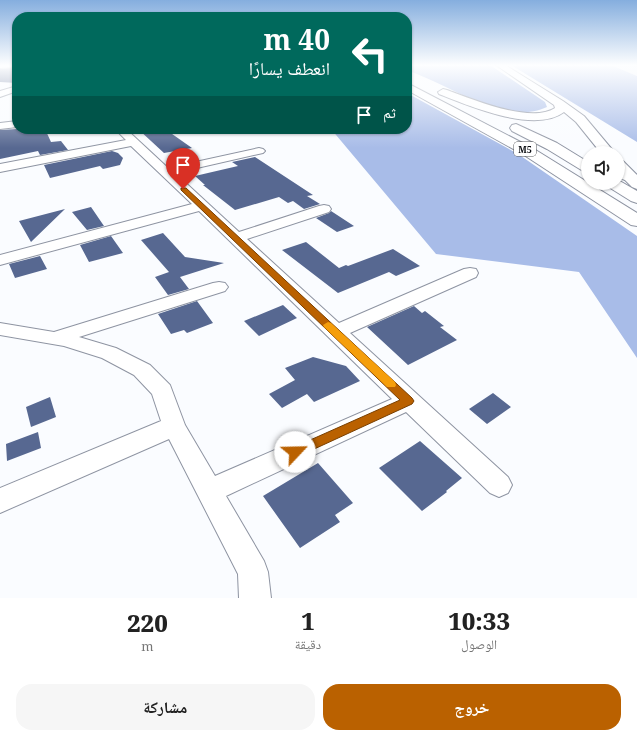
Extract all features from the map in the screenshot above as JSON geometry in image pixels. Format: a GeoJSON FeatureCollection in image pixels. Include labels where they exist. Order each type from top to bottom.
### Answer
{"type":"FeatureCollection","features":[{"type":"Feature","properties":{"kind":"main road","name":"M5"},"geometry":{"type":"LineString","coordinates":[[420,93],[529,152],[637,221]]}},
{"type":"Feature","properties":{"kind":"main road"},"geometry":{"type":"LineString","coordinates":[[445,93],[490,110],[515,115],[549,115],[558,113],[561,109],[559,103]]}},
{"type":"Feature","properties":{"kind":"main road","name":"M5"},"geometry":{"type":"LineString","coordinates":[[445,93],[552,146],[581,163]]}},
{"type":"Feature","properties":{"kind":"main road"},"geometry":{"type":"LineString","coordinates":[[543,93],[580,119],[602,146]]}},
{"type":"Feature","properties":{"kind":"main road"},"geometry":{"type":"LineString","coordinates":[[624,190],[637,198]]}},
{"type":"Feature","properties":{"kind":"street"},"geometry":{"type":"LineString","coordinates":[[0,126],[12,125]]}},
{"type":"Feature","properties":{"kind":"street"},"geometry":{"type":"LineString","coordinates":[[125,134],[499,485]]}},
{"type":"Feature","properties":{"kind":"street"},"geometry":{"type":"LineString","coordinates":[[0,168],[133,142]]}},
{"type":"Feature","properties":{"kind":"street"},"geometry":{"type":"LineString","coordinates":[[165,172],[259,151]]}},
{"type":"Feature","properties":{"kind":"street"},"geometry":{"type":"LineString","coordinates":[[0,260],[202,206]]}},
{"type":"Feature","properties":{"kind":"street"},"geometry":{"type":"LineString","coordinates":[[236,238],[324,209]]}},
{"type":"Feature","properties":{"kind":"street"},"geometry":{"type":"LineString","coordinates":[[335,332],[470,273]]}},
{"type":"Feature","properties":{"kind":"street"},"geometry":{"type":"LineString","coordinates":[[55,338],[219,287]]}},
{"type":"Feature","properties":{"kind":"street"},"geometry":{"type":"LineString","coordinates":[[0,329],[55,338],[109,353],[142,370],[162,391],[174,426],[253,572],[255,598]]}},
{"type":"Feature","properties":{"kind":"street"},"geometry":{"type":"LineString","coordinates":[[210,491],[408,401]]}},
{"type":"Feature","properties":{"kind":"street"},"geometry":{"type":"LineString","coordinates":[[0,501],[174,426]]}},
{"type":"Feature","properties":{"kind":"shaded area"},"geometry":{"type":"Polygon","coordinates":[[[458,93],[531,93],[545,102],[547,107],[528,112],[508,112],[495,109],[458,93]]]}},
{"type":"Feature","properties":{"kind":"shaded area"},"geometry":{"type":"Polygon","coordinates":[[[557,93],[637,93],[637,142],[557,93]]]}},
{"type":"Feature","properties":{"kind":"shaded area"},"geometry":{"type":"Polygon","coordinates":[[[412,96],[518,154],[637,236],[637,358],[579,272],[436,254],[335,134],[412,134],[412,96]]]}},
{"type":"Feature","properties":{"kind":"building"},"geometry":{"type":"Polygon","coordinates":[[[12,129],[12,134],[47,134],[51,142],[61,141],[68,150],[40,155],[38,151],[0,159],[0,130],[12,129]]]}},
{"type":"Feature","properties":{"kind":"building"},"geometry":{"type":"Polygon","coordinates":[[[143,134],[172,134],[192,148],[164,153],[143,134]]]}},
{"type":"Feature","properties":{"kind":"building"},"geometry":{"type":"Polygon","coordinates":[[[112,151],[118,153],[123,158],[120,165],[103,169],[100,166],[50,178],[44,165],[112,151]]]}},
{"type":"Feature","properties":{"kind":"building"},"geometry":{"type":"Polygon","coordinates":[[[255,157],[313,195],[307,196],[320,204],[304,209],[293,201],[288,203],[279,197],[235,210],[203,185],[205,185],[195,176],[238,166],[232,162],[255,157]]]}},
{"type":"Feature","properties":{"kind":"building"},"geometry":{"type":"Polygon","coordinates":[[[91,207],[104,226],[87,230],[72,212],[91,207]]]}},
{"type":"Feature","properties":{"kind":"building"},"geometry":{"type":"Polygon","coordinates":[[[65,209],[31,242],[19,221],[65,209]]]}},
{"type":"Feature","properties":{"kind":"building"},"geometry":{"type":"Polygon","coordinates":[[[331,211],[354,226],[337,232],[316,218],[331,211]]]}},
{"type":"Feature","properties":{"kind":"building"},"geometry":{"type":"Polygon","coordinates":[[[163,233],[185,257],[224,263],[180,277],[189,289],[168,295],[155,277],[169,272],[141,240],[163,233]]]}},
{"type":"Feature","properties":{"kind":"building"},"geometry":{"type":"Polygon","coordinates":[[[111,236],[123,253],[89,262],[80,245],[111,236]]]}},
{"type":"Feature","properties":{"kind":"building"},"geometry":{"type":"Polygon","coordinates":[[[306,242],[339,268],[393,249],[420,266],[396,276],[389,272],[338,293],[282,250],[306,242]]]}},
{"type":"Feature","properties":{"kind":"building"},"geometry":{"type":"Polygon","coordinates":[[[40,256],[47,269],[15,278],[9,264],[40,256]]]}},
{"type":"Feature","properties":{"kind":"building"},"geometry":{"type":"Polygon","coordinates":[[[197,301],[213,323],[187,333],[184,330],[171,334],[158,314],[197,301]]]}},
{"type":"Feature","properties":{"kind":"building"},"geometry":{"type":"Polygon","coordinates":[[[283,305],[297,318],[259,336],[244,321],[283,305]]]}},
{"type":"Feature","properties":{"kind":"building"},"geometry":{"type":"Polygon","coordinates":[[[414,306],[422,313],[425,311],[444,326],[440,327],[457,340],[408,365],[367,327],[414,306]]]}},
{"type":"Feature","properties":{"kind":"building"},"geometry":{"type":"Polygon","coordinates":[[[313,357],[346,366],[360,381],[314,402],[307,394],[282,408],[269,394],[295,380],[285,368],[313,357]]]}},
{"type":"Feature","properties":{"kind":"building"},"geometry":{"type":"Polygon","coordinates":[[[493,393],[511,407],[487,424],[469,409],[493,393]]]}},
{"type":"Feature","properties":{"kind":"building"},"geometry":{"type":"Polygon","coordinates":[[[50,397],[56,417],[31,427],[26,407],[50,397]]]}},
{"type":"Feature","properties":{"kind":"building"},"geometry":{"type":"Polygon","coordinates":[[[38,432],[41,448],[7,461],[6,444],[38,432]]]}},
{"type":"Feature","properties":{"kind":"building"},"geometry":{"type":"Polygon","coordinates":[[[420,441],[462,478],[446,491],[447,492],[422,511],[379,468],[420,441]]]}},
{"type":"Feature","properties":{"kind":"building"},"geometry":{"type":"Polygon","coordinates":[[[318,463],[353,503],[335,515],[340,522],[300,548],[263,496],[318,463]]]}},
{"type":"Feature","properties":{"kind":"slow traffic"},"geometry":{"type":"LineString","coordinates":[[328,325],[391,385]]}},
{"type":"Feature","properties":{"kind":"route"},"geometry":{"type":"LineString","coordinates":[[183,189],[408,401],[295,452]]}}]}
